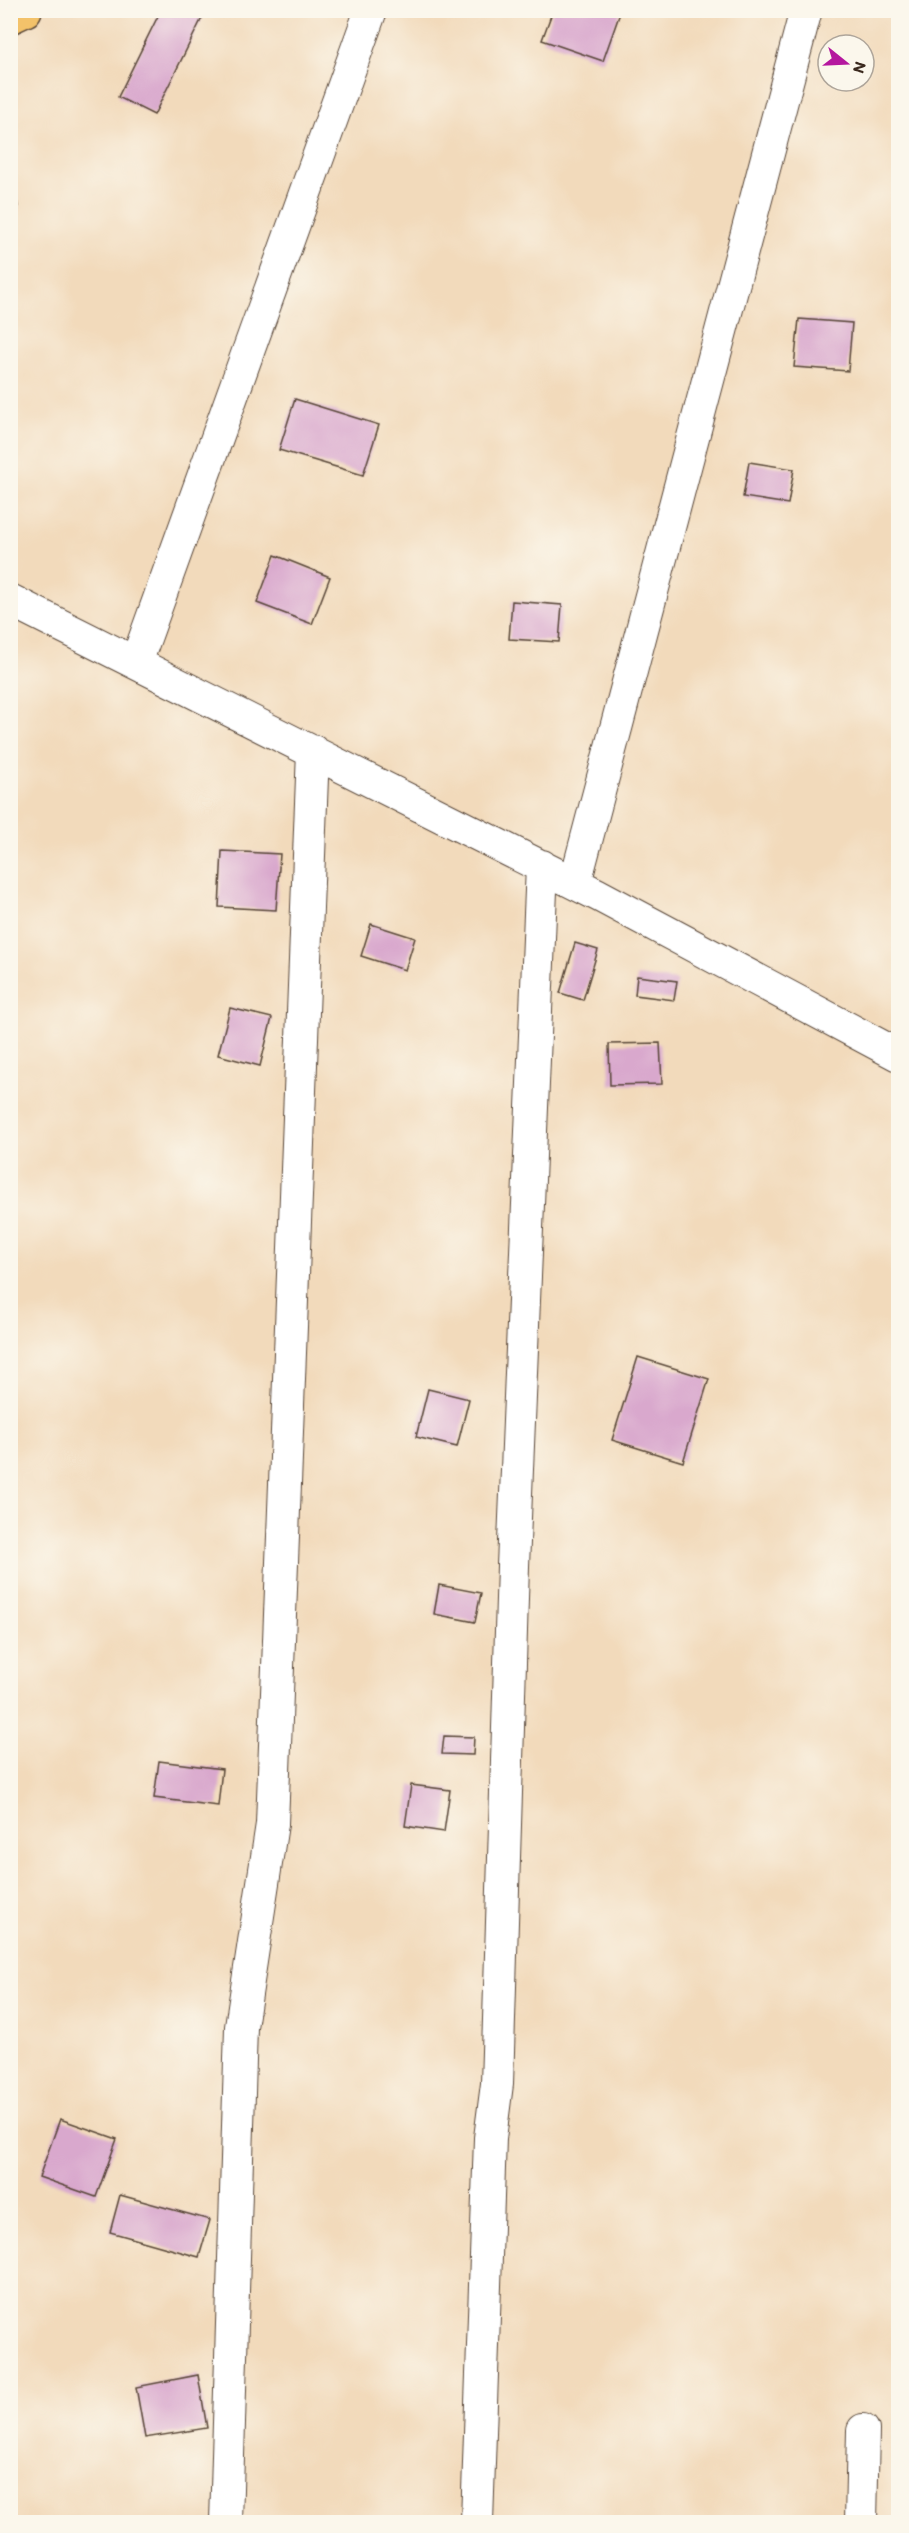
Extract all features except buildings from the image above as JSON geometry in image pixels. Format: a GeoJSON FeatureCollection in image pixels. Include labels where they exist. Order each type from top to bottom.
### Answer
{"type":"FeatureCollection","features":[{"type":"Feature","properties":{"kind":"main road"},"geometry":{"type":"LineString","coordinates":[[10,17],[25,10]]}},
{"type":"Feature","properties":{"kind":"street"},"geometry":{"type":"LineString","coordinates":[[136,663],[371,10]]}},
{"type":"Feature","properties":{"kind":"street"},"geometry":{"type":"LineString","coordinates":[[575,883],[806,10]]}},
{"type":"Feature","properties":{"kind":"street"},"geometry":{"type":"LineString","coordinates":[[10,600],[542,866],[898,1054]]}},
{"type":"Feature","properties":{"kind":"street"},"geometry":{"type":"LineString","coordinates":[[226,2523],[241,2027],[272,1824],[313,751]]}},
{"type":"Feature","properties":{"kind":"street"},"geometry":{"type":"LineString","coordinates":[[477,2523],[490,2138],[497,2084],[513,1566],[542,866]]}},
{"type":"Feature","properties":{"kind":"street"},"geometry":{"type":"LineString","coordinates":[[861,2523],[863,2430]]}}]}
